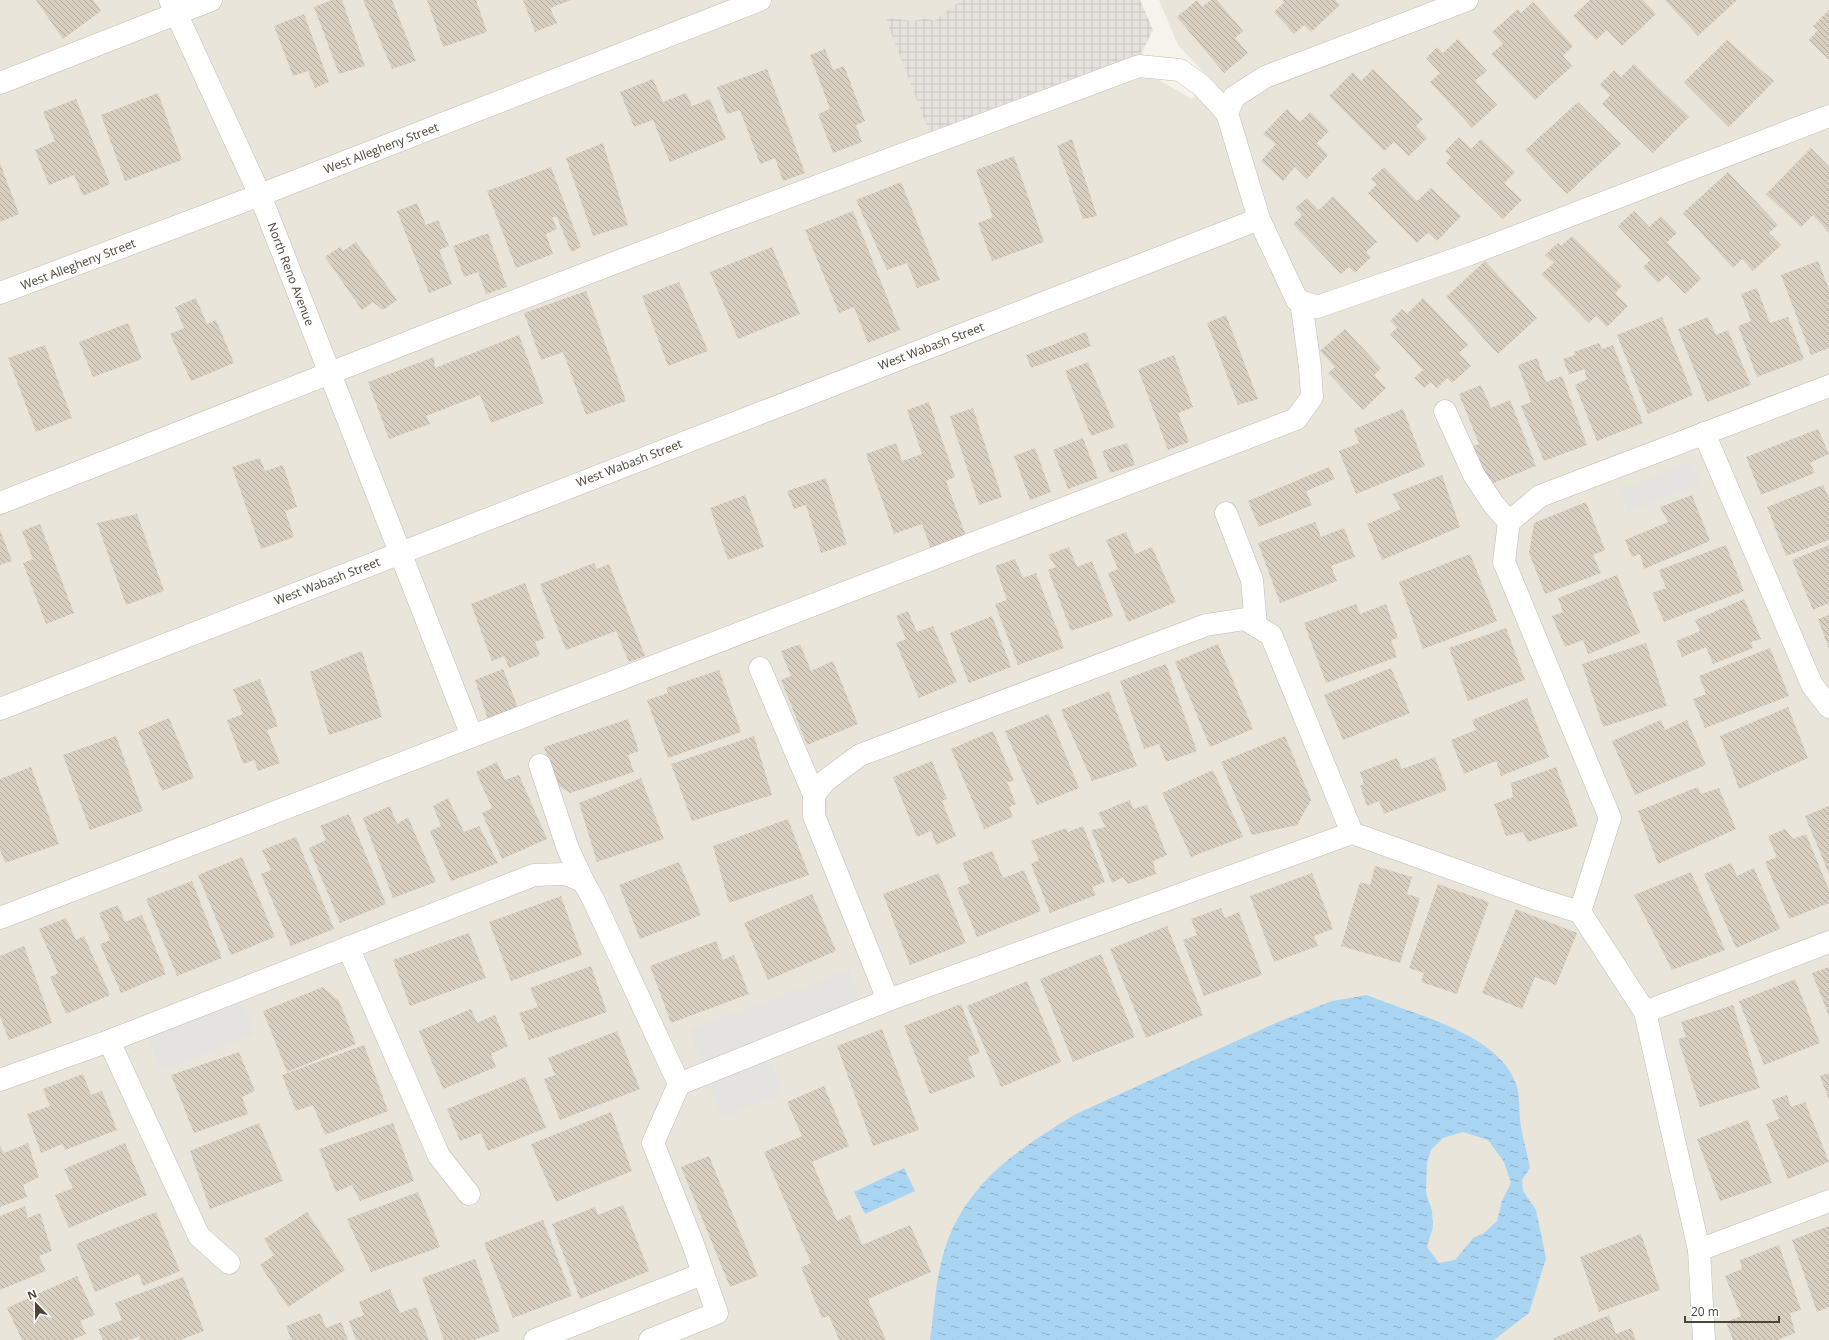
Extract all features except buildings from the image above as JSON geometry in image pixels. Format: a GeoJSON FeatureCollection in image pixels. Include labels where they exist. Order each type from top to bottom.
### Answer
{"type":"FeatureCollection","features":[{"type":"Feature","properties":{"kind":"street"},"geometry":{"type":"LineString","coordinates":[[0,83],[173,7],[211,0]]}},
{"type":"Feature","properties":{"kind":"street","name":"West Allegheny Street"},"geometry":{"type":"LineString","coordinates":[[0,293],[260,195],[760,0]]}},
{"type":"Feature","properties":{"kind":"street"},"geometry":{"type":"LineString","coordinates":[[1227,113],[1234,97],[1265,77],[1467,0]]}},
{"type":"Feature","properties":{"kind":"street","name":"North Reno Avenue"},"geometry":{"type":"LineString","coordinates":[[173,7],[260,195],[398,553],[472,736]]}},
{"type":"Feature","properties":{"kind":"street"},"geometry":{"type":"LineString","coordinates":[[0,503],[713,225],[1139,66],[1180,70],[1201,85],[1227,113],[1258,219],[1297,300],[1317,307],[1456,259],[1829,116]]}},
{"type":"Feature","properties":{"kind":"street","name":"West Wabash Street"},"geometry":{"type":"LineString","coordinates":[[0,709],[1258,219]]}},
{"type":"Feature","properties":{"kind":"street"},"geometry":{"type":"LineString","coordinates":[[0,918],[1296,419],[1312,397],[1310,367],[1301,301]]}},
{"type":"Feature","properties":{"kind":"street"},"geometry":{"type":"LineString","coordinates":[[1508,522],[1540,496],[1829,386]]}},
{"type":"Feature","properties":{"kind":"street"},"geometry":{"type":"LineString","coordinates":[[1445,411],[1474,474],[1494,505],[1508,522],[1504,562],[1610,818],[1580,912]]}},
{"type":"Feature","properties":{"kind":"street"},"geometry":{"type":"LineString","coordinates":[[1704,433],[1812,686],[1829,707]]}},
{"type":"Feature","properties":{"kind":"street"},"geometry":{"type":"LineString","coordinates":[[1226,513],[1252,580],[1256,626]]}},
{"type":"Feature","properties":{"kind":"street"},"geometry":{"type":"LineString","coordinates":[[814,795],[825,781],[860,755],[1206,625],[1245,619],[1271,635],[1352,833]]}},
{"type":"Feature","properties":{"kind":"street"},"geometry":{"type":"LineString","coordinates":[[760,668],[814,795],[814,816],[888,1000]]}},
{"type":"Feature","properties":{"kind":"street"},"geometry":{"type":"LineString","coordinates":[[540,765],[568,849],[593,898],[679,1084]]}},
{"type":"Feature","properties":{"kind":"street"},"geometry":{"type":"LineString","coordinates":[[650,1340],[717,1313],[702,1274],[693,1244],[653,1143],[679,1084],[888,1000],[1352,833],[1534,898],[1580,912],[1645,1012],[1698,1250],[1704,1340]]}},
{"type":"Feature","properties":{"kind":"street"},"geometry":{"type":"LineString","coordinates":[[0,1080],[109,1041],[534,875],[566,874],[583,881]]}},
{"type":"Feature","properties":{"kind":"street"},"geometry":{"type":"LineString","coordinates":[[1645,1012],[1829,942]]}},
{"type":"Feature","properties":{"kind":"street"},"geometry":{"type":"LineString","coordinates":[[348,947],[439,1156],[469,1194]]}},
{"type":"Feature","properties":{"kind":"street"},"geometry":{"type":"LineString","coordinates":[[109,1041],[199,1236],[229,1263]]}},
{"type":"Feature","properties":{"kind":"street"},"geometry":{"type":"LineString","coordinates":[[1698,1250],[1829,1201]]}},
{"type":"Feature","properties":{"kind":"street"},"geometry":{"type":"LineString","coordinates":[[535,1340],[570,1334],[702,1274]]}},
{"type":"Feature","properties":{"kind":"shaded area"},"geometry":{"type":"Polygon","coordinates":[[[0,0],[962,0],[934,22],[928,18],[912,21],[886,17],[929,132],[1142,52],[1152,76],[1192,99],[1207,76],[1178,45],[1159,0],[1829,0],[1829,1340],[0,1340],[0,0]]]}},
{"type":"Feature","properties":{"kind":"shaded area"},"geometry":{"type":"Polygon","coordinates":[[[962,0],[1140,0],[1153,30],[1142,52],[929,132],[885,17],[912,21],[928,18],[934,21],[962,0]]]}},
{"type":"Feature","properties":{"kind":"shaded area"},"geometry":{"type":"Polygon","coordinates":[[[1691,461],[1700,484],[1628,512],[1620,489],[1691,461]]]}},
{"type":"Feature","properties":{"kind":"shaded area"},"geometry":{"type":"Polygon","coordinates":[[[849,970],[862,1005],[764,1042],[783,1094],[722,1117],[689,1030],[849,970]]]}},
{"type":"Feature","properties":{"kind":"shaded area"},"geometry":{"type":"Polygon","coordinates":[[[241,997],[255,1034],[161,1071],[147,1035],[241,997]]]}},
{"type":"Feature","properties":{"kind":"water"},"geometry":{"type":"Polygon","coordinates":[[[1367,995],[1429,1018],[1473,1038],[1492,1051],[1507,1066],[1517,1088],[1520,1120],[1530,1168],[1522,1180],[1523,1191],[1536,1210],[1546,1258],[1529,1313],[1494,1340],[930,1340],[936,1289],[942,1259],[950,1234],[962,1211],[976,1191],[993,1173],[1032,1142],[1076,1114],[1278,1022],[1332,1001],[1367,995]],[[1463,1132],[1443,1138],[1431,1150],[1427,1163],[1426,1193],[1432,1211],[1433,1227],[1427,1247],[1439,1263],[1455,1260],[1473,1238],[1484,1233],[1497,1221],[1502,1201],[1511,1183],[1504,1162],[1488,1140],[1463,1132]]]}},
{"type":"Feature","properties":{"kind":"water"},"geometry":{"type":"Polygon","coordinates":[[[904,1168],[915,1191],[865,1214],[854,1192],[904,1168]]]}}]}
